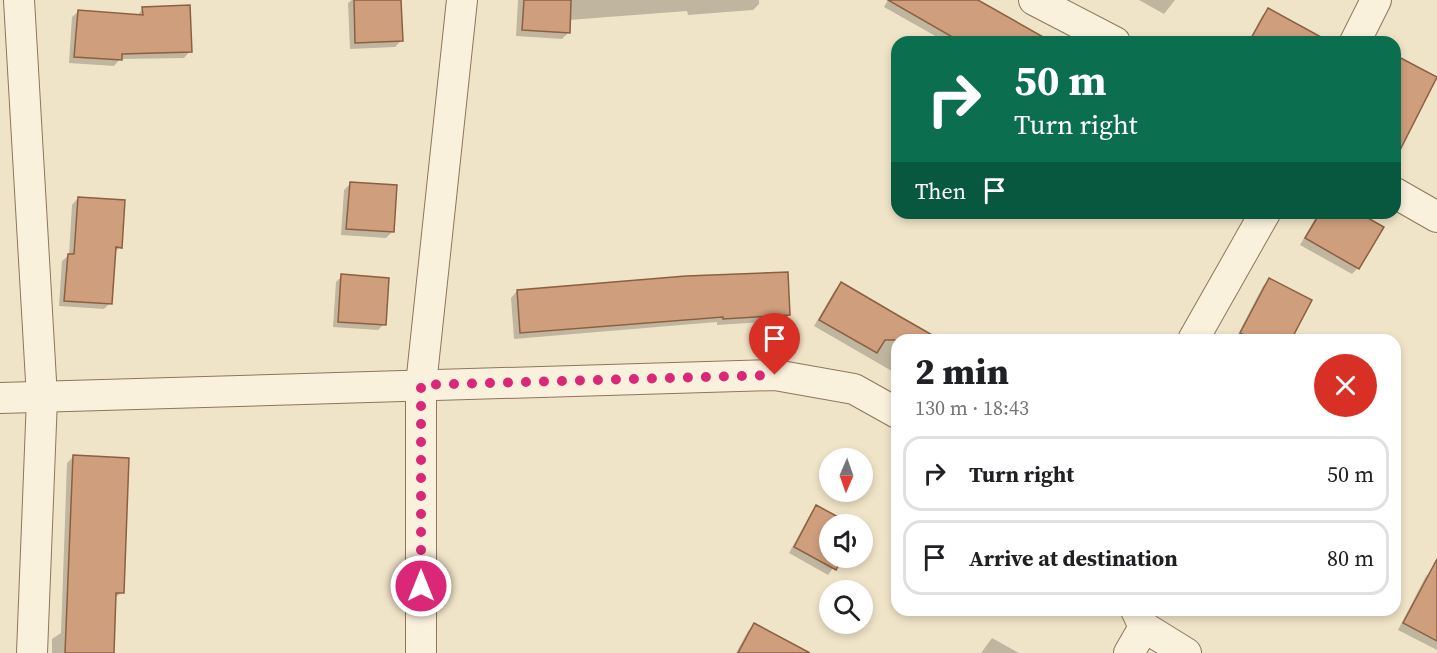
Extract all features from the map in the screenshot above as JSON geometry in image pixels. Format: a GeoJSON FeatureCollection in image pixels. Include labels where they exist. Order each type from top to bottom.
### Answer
{"type":"FeatureCollection","features":[{"type":"Feature","properties":{"kind":"street"},"geometry":{"type":"LineString","coordinates":[[19,0],[42,398],[32,653]]}},
{"type":"Feature","properties":{"kind":"street"},"geometry":{"type":"LineString","coordinates":[[421,653],[421,385],[462,0]]}},
{"type":"Feature","properties":{"kind":"street"},"geometry":{"type":"LineString","coordinates":[[1034,0],[1103,36]]}},
{"type":"Feature","properties":{"kind":"street"},"geometry":{"type":"LineString","coordinates":[[1358,36],[1376,0]]}},
{"type":"Feature","properties":{"kind":"street"},"geometry":{"type":"LineString","coordinates":[[1401,197],[1437,218]]}},
{"type":"Feature","properties":{"kind":"street"},"geometry":{"type":"LineString","coordinates":[[1196,334],[1262,219]]}},
{"type":"Feature","properties":{"kind":"street"},"geometry":{"type":"LineString","coordinates":[[0,398],[775,375],[854,389],[891,410]]}},
{"type":"Feature","properties":{"kind":"street"},"geometry":{"type":"LineString","coordinates":[[1129,653],[1140,619],[1186,653]]}},
{"type":"Feature","properties":{"kind":"building"},"geometry":{"type":"Polygon","coordinates":[[[354,0],[401,0],[403,41],[355,43],[354,0]]]}},
{"type":"Feature","properties":{"kind":"building"},"geometry":{"type":"Polygon","coordinates":[[[524,0],[571,0],[570,33],[522,30],[524,0]]]}},
{"type":"Feature","properties":{"kind":"building"},"geometry":{"type":"Polygon","coordinates":[[[888,0],[978,0],[1041,36],[951,36],[888,0]]]}},
{"type":"Feature","properties":{"kind":"building"},"geometry":{"type":"Polygon","coordinates":[[[190,5],[192,52],[122,54],[122,60],[74,57],[78,10],[143,15],[142,7],[190,5]]]}},
{"type":"Feature","properties":{"kind":"building"},"geometry":{"type":"Polygon","coordinates":[[[1268,8],[1319,36],[1252,36],[1268,8]]]}},
{"type":"Feature","properties":{"kind":"building"},"geometry":{"type":"Polygon","coordinates":[[[1401,58],[1437,77],[1401,148],[1401,58]]]}},
{"type":"Feature","properties":{"kind":"building"},"geometry":{"type":"Polygon","coordinates":[[[350,182],[397,185],[394,232],[346,229],[350,182]]]}},
{"type":"Feature","properties":{"kind":"building"},"geometry":{"type":"Polygon","coordinates":[[[78,197],[125,200],[122,248],[116,247],[112,304],[64,301],[68,254],[74,254],[78,197]]]}},
{"type":"Feature","properties":{"kind":"building"},"geometry":{"type":"Polygon","coordinates":[[[1316,219],[1370,219],[1384,227],[1359,269],[1305,238],[1316,219]]]}},
{"type":"Feature","properties":{"kind":"building"},"geometry":{"type":"Polygon","coordinates":[[[788,272],[790,315],[723,319],[723,317],[520,333],[517,290],[686,276],[788,272]]]}},
{"type":"Feature","properties":{"kind":"building"},"geometry":{"type":"Polygon","coordinates":[[[341,274],[389,278],[386,325],[338,322],[341,274]]]}},
{"type":"Feature","properties":{"kind":"building"},"geometry":{"type":"Polygon","coordinates":[[[1269,278],[1312,300],[1294,334],[1240,333],[1269,278]]]}},
{"type":"Feature","properties":{"kind":"building"},"geometry":{"type":"Polygon","coordinates":[[[841,282],[931,334],[891,334],[891,340],[885,340],[877,353],[819,320],[841,282]]]}},
{"type":"Feature","properties":{"kind":"building"},"geometry":{"type":"Polygon","coordinates":[[[73,455],[129,458],[124,593],[116,593],[114,653],[65,653],[73,455]]]}},
{"type":"Feature","properties":{"kind":"building"},"geometry":{"type":"Polygon","coordinates":[[[816,505],[833,514],[819,514],[819,561],[794,547],[816,505]]]}},
{"type":"Feature","properties":{"kind":"building"},"geometry":{"type":"Polygon","coordinates":[[[1437,559],[1437,641],[1403,623],[1437,559]]]}},
{"type":"Feature","properties":{"kind":"building"},"geometry":{"type":"Polygon","coordinates":[[[754,623],[810,653],[738,653],[754,623]]]}},
{"type":"Feature","properties":{"kind":"route"},"geometry":{"type":"LineString","coordinates":[[421,586],[421,385],[775,375]]}}]}
